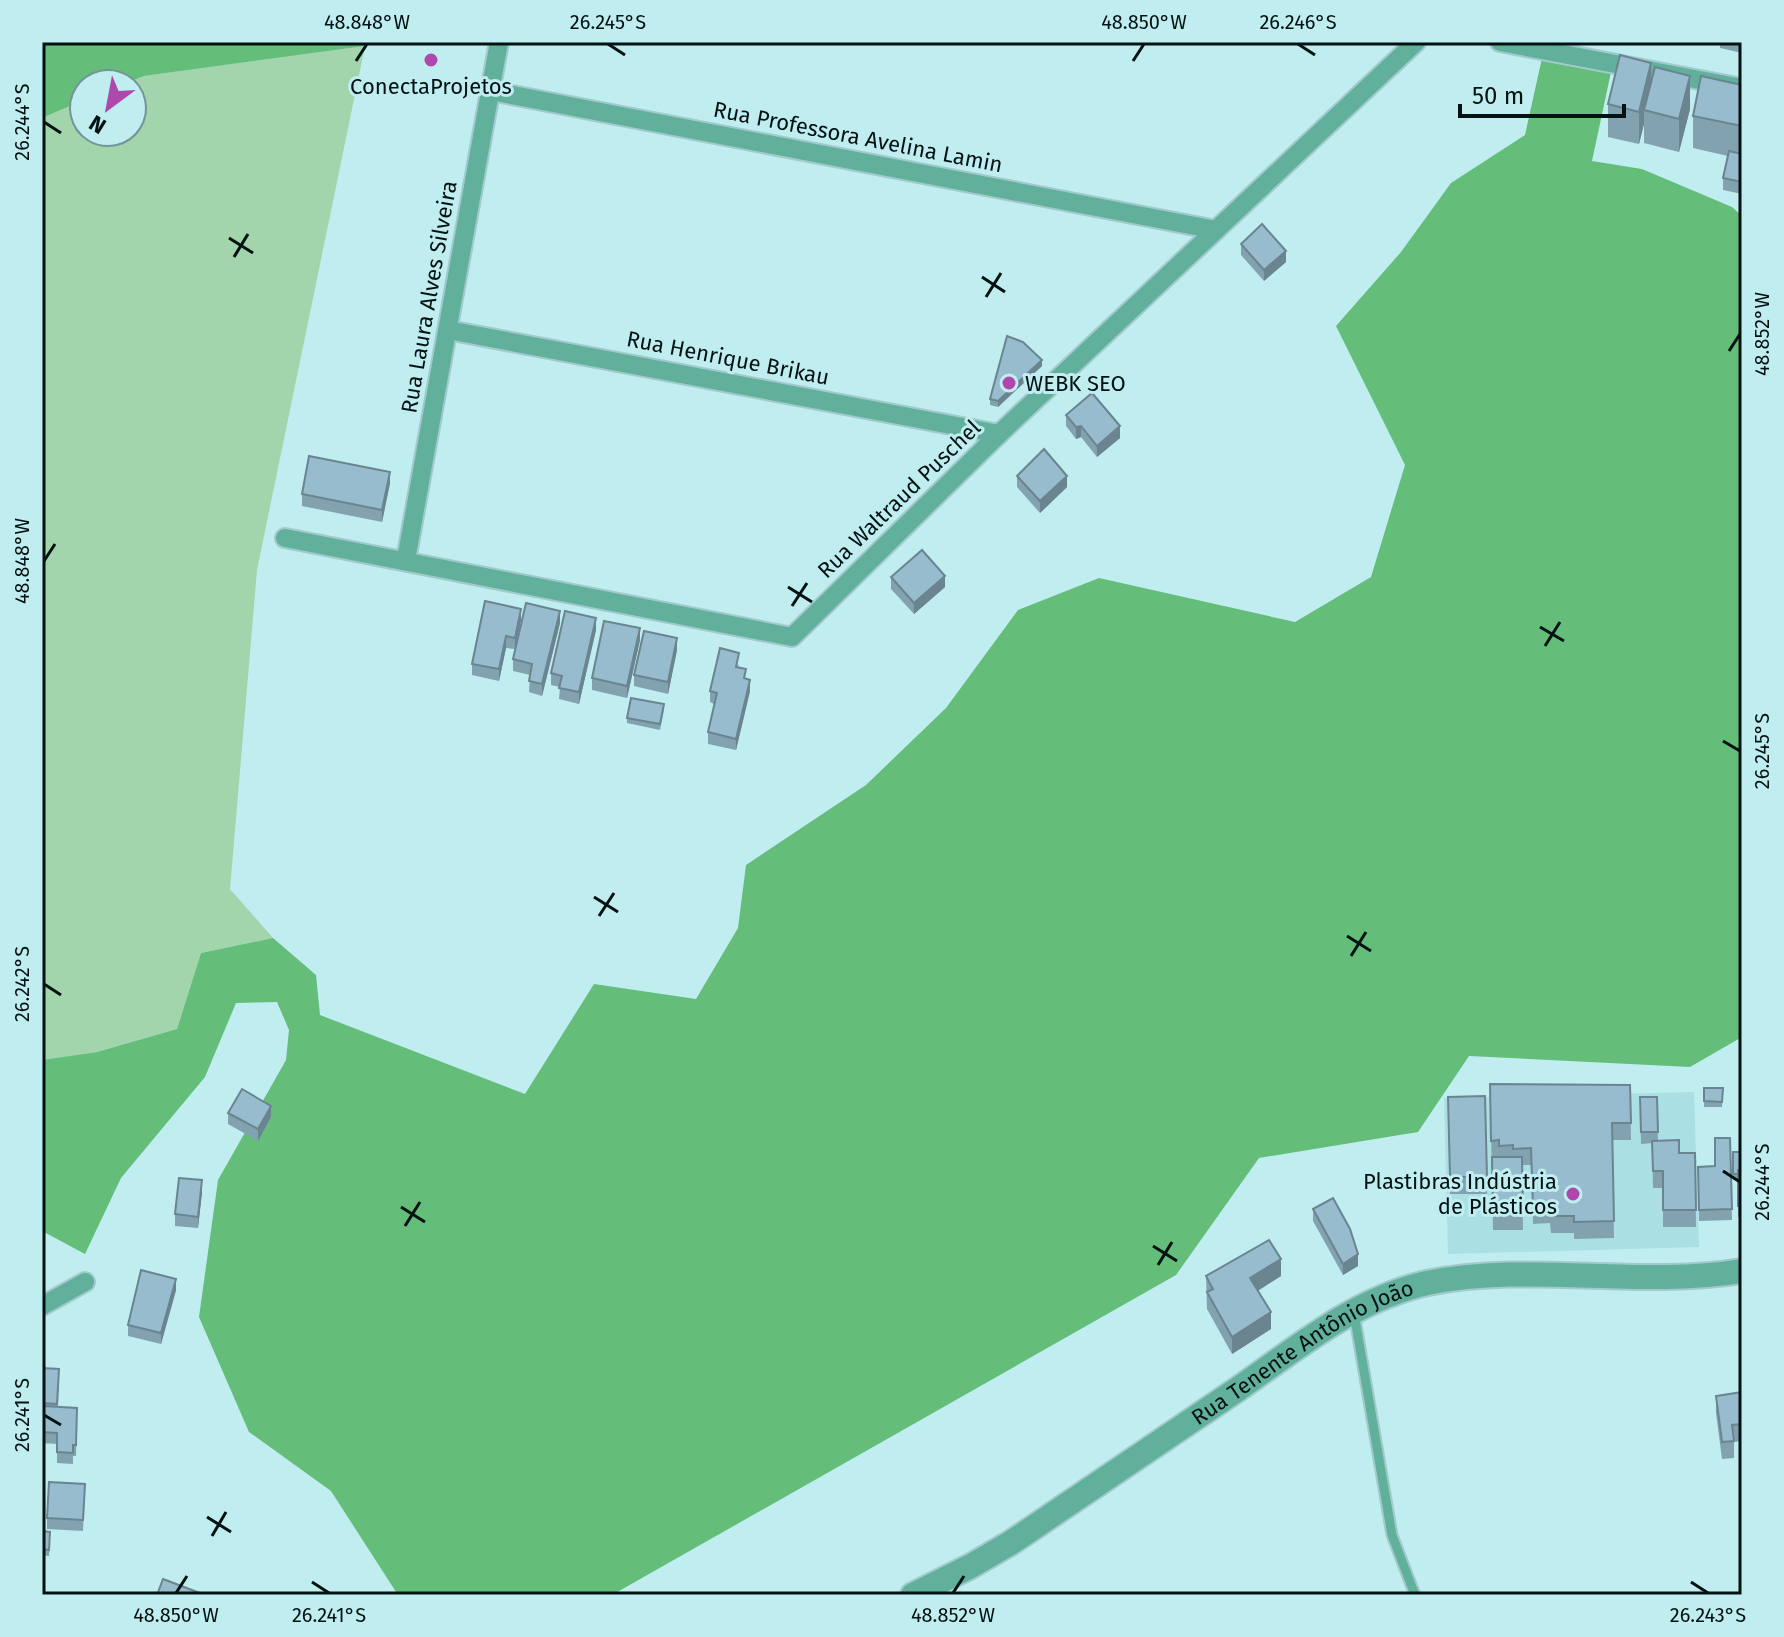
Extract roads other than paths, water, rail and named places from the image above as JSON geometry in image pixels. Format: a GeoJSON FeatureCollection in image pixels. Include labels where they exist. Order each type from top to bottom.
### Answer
{"type":"FeatureCollection","features":[{"type":"Feature","properties":{"kind":"street","name":"Rua Laura Alves Silveira"},"geometry":{"type":"LineString","coordinates":[[406,560],[499,42]]}},
{"type":"Feature","properties":{"kind":"street","name":"Rua Waltraud Puschel"},"geometry":{"type":"LineString","coordinates":[[285,538],[792,637],[999,434],[1416,42]]}},
{"type":"Feature","properties":{"kind":"street"},"geometry":{"type":"LineString","coordinates":[[1500,42],[1742,88]]}},
{"type":"Feature","properties":{"kind":"street","name":"Rua Professora Avelina Lamin"},"geometry":{"type":"LineString","coordinates":[[491,91],[1216,230]]}},
{"type":"Feature","properties":{"kind":"street","name":"Rua Henrique Brikau"},"geometry":{"type":"LineString","coordinates":[[448,330],[999,434]]}},
{"type":"Feature","properties":{"kind":"street","name":"Rua Tenente Antônio João"},"geometry":{"type":"LineString","coordinates":[[913,1595],[1012,1542],[1353,1309],[1426,1284],[1457,1279],[1690,1275],[1742,1271]]}},
{"type":"Feature","properties":{"kind":"street"},"geometry":{"type":"LineString","coordinates":[[42,1306],[85,1282]]}},
{"type":"Feature","properties":{"kind":"lane"},"geometry":{"type":"LineString","coordinates":[[1353,1309],[1392,1535],[1415,1595]]}},
{"type":"Feature","properties":{"kind":"place","name":"ConectaProjetos"},"geometry":{"type":"Point","coordinates":[431,60]}},
{"type":"Feature","properties":{"kind":"place","name":"WEBK SEO"},"geometry":{"type":"Point","coordinates":[1009,383]}},
{"type":"Feature","properties":{"kind":"place","name":"Plastibras Indústria de Plásticos"},"geometry":{"type":"Point","coordinates":[1573,1194]}}]}
